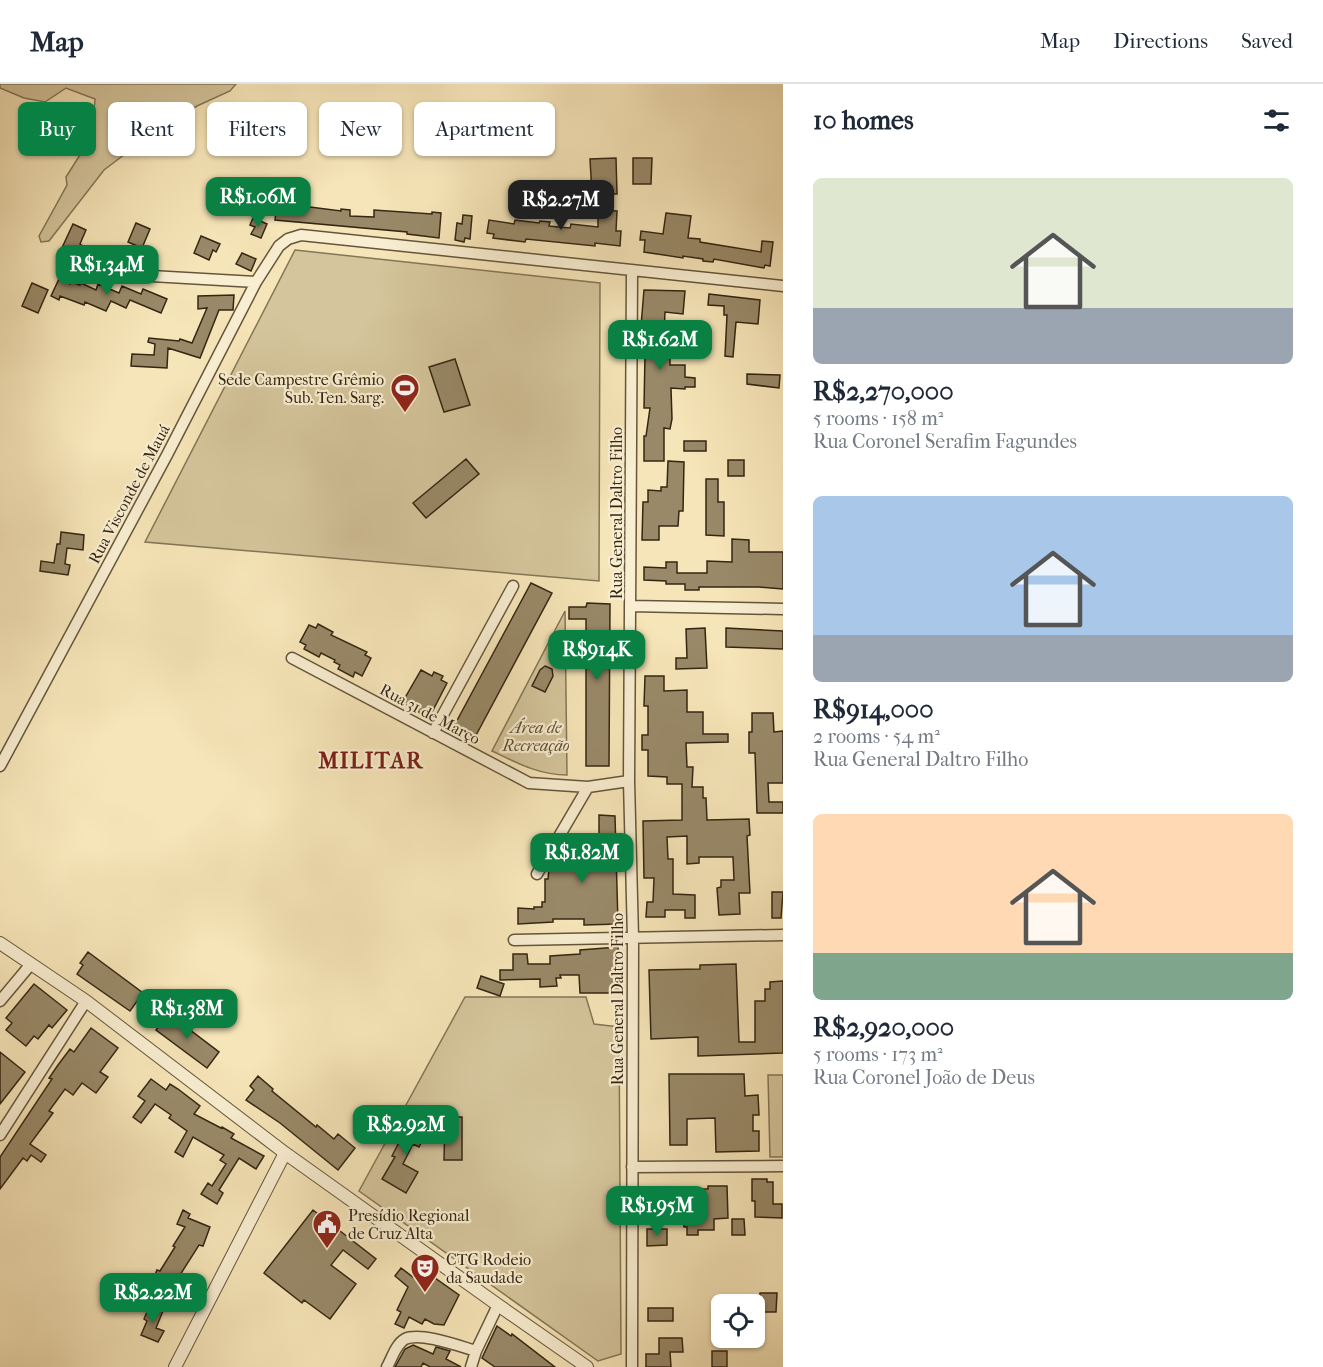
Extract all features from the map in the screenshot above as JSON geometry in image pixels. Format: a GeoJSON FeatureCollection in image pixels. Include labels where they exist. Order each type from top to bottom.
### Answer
{"type":"FeatureCollection","features":[{"type":"Feature","properties":{"kind":"street","name":"Rua Visconde de Mauá"},"geometry":{"type":"LineString","coordinates":[[0,766],[167,455],[256,282],[279,246],[288,239],[301,235],[632,271]]}},
{"type":"Feature","properties":{"kind":"street"},"geometry":{"type":"LineString","coordinates":[[64,271],[256,282]]}},
{"type":"Feature","properties":{"kind":"street"},"geometry":{"type":"LineString","coordinates":[[632,271],[783,286]]}},
{"type":"Feature","properties":{"kind":"street","name":"Rua General Daltro Filho"},"geometry":{"type":"LineString","coordinates":[[632,271],[629,781],[633,938],[632,1367]]}},
{"type":"Feature","properties":{"kind":"street"},"geometry":{"type":"LineString","coordinates":[[433,733],[513,586]]}},
{"type":"Feature","properties":{"kind":"street"},"geometry":{"type":"LineString","coordinates":[[631,606],[783,609]]}},
{"type":"Feature","properties":{"kind":"street","name":"Rua 31 de Março"},"geometry":{"type":"LineString","coordinates":[[292,658],[529,783],[588,787],[629,781]]}},
{"type":"Feature","properties":{"kind":"street"},"geometry":{"type":"LineString","coordinates":[[537,874],[588,787]]}},
{"type":"Feature","properties":{"kind":"street"},"geometry":{"type":"LineString","coordinates":[[514,940],[783,935]]}},
{"type":"Feature","properties":{"kind":"street"},"geometry":{"type":"LineString","coordinates":[[0,943],[86,1001],[285,1153],[587,1367]]}},
{"type":"Feature","properties":{"kind":"street"},"geometry":{"type":"LineString","coordinates":[[0,1001],[31,964]]}},
{"type":"Feature","properties":{"kind":"street"},"geometry":{"type":"LineString","coordinates":[[0,1135],[86,1001]]}},
{"type":"Feature","properties":{"kind":"street"},"geometry":{"type":"LineString","coordinates":[[175,1367],[285,1153]]}},
{"type":"Feature","properties":{"kind":"street"},"geometry":{"type":"LineString","coordinates":[[632,1167],[783,1166]]}},
{"type":"Feature","properties":{"kind":"street"},"geometry":{"type":"LineString","coordinates":[[471,1367],[476,1350],[498,1305]]}},
{"type":"Feature","properties":{"kind":"street"},"geometry":{"type":"LineString","coordinates":[[387,1367],[397,1347],[405,1340],[419,1336],[476,1350]]}},
{"type":"Feature","properties":{"kind":"green space"},"geometry":{"type":"Polygon","coordinates":[[[0,84],[236,84],[230,91],[195,107],[195,102],[108,102],[108,156],[122,156],[104,170],[49,241],[41,242],[39,236],[67,185],[66,177],[79,156],[96,156],[96,102],[95,99],[66,88],[45,102],[24,98],[0,88],[0,84]]]}},
{"type":"Feature","properties":{"kind":"green space","name":"Sede Campestre Grêmio Sub. Ten. Sarg."},"geometry":{"type":"Polygon","coordinates":[[[295,250],[600,283],[599,581],[145,542],[295,250]]]}},
{"type":"Feature","properties":{"kind":"green space","name":"Área de Recreação"},"geometry":{"type":"Polygon","coordinates":[[[565,611],[567,775],[538,771],[492,751],[565,611]]]}},
{"type":"Feature","properties":{"kind":"green space"},"geometry":{"type":"Polygon","coordinates":[[[465,997],[586,997],[594,1024],[619,1027],[621,1354],[598,1361],[359,1191],[465,997]]]}},
{"type":"Feature","properties":{"kind":"green space"},"geometry":{"type":"Polygon","coordinates":[[[768,1075],[783,1075],[783,1157],[770,1157],[768,1075]]]}},
{"type":"Feature","properties":{"kind":"building"},"geometry":{"type":"Polygon","coordinates":[[[616,158],[617,194],[592,194],[590,159],[616,158]]]}},
{"type":"Feature","properties":{"kind":"building"},"geometry":{"type":"Polygon","coordinates":[[[633,158],[652,158],[651,184],[633,184],[633,158]]]}},
{"type":"Feature","properties":{"kind":"building"},"geometry":{"type":"Polygon","coordinates":[[[302,206],[350,210],[350,216],[374,217],[374,210],[441,213],[439,238],[407,234],[407,232],[275,220],[276,211],[281,212],[282,207],[302,209],[302,206]]]}},
{"type":"Feature","properties":{"kind":"building"},"geometry":{"type":"Polygon","coordinates":[[[598,210],[617,211],[616,231],[621,231],[620,246],[595,243],[595,246],[526,239],[525,242],[493,238],[494,234],[487,233],[489,220],[514,224],[515,220],[539,223],[540,221],[550,222],[549,226],[570,228],[571,224],[598,227],[598,210]]]}},
{"type":"Feature","properties":{"kind":"building"},"geometry":{"type":"Polygon","coordinates":[[[666,213],[691,216],[688,238],[700,239],[700,242],[761,252],[762,241],[773,242],[770,266],[765,265],[764,268],[714,259],[713,262],[703,261],[703,259],[644,252],[645,240],[640,240],[641,231],[663,234],[666,213]]]}},
{"type":"Feature","properties":{"kind":"building"},"geometry":{"type":"Polygon","coordinates":[[[463,215],[472,216],[470,239],[465,238],[464,242],[455,240],[457,223],[462,224],[463,215]]]}},
{"type":"Feature","properties":{"kind":"building"},"geometry":{"type":"Polygon","coordinates":[[[253,218],[267,224],[261,238],[251,234],[255,227],[250,225],[253,218]]]}},
{"type":"Feature","properties":{"kind":"building"},"geometry":{"type":"Polygon","coordinates":[[[136,223],[150,229],[142,248],[128,242],[136,223]]]}},
{"type":"Feature","properties":{"kind":"building"},"geometry":{"type":"Polygon","coordinates":[[[73,224],[86,230],[80,244],[83,246],[77,259],[60,252],[73,224]]]}},
{"type":"Feature","properties":{"kind":"building"},"geometry":{"type":"Polygon","coordinates":[[[201,236],[220,244],[216,252],[213,250],[209,260],[194,253],[201,236]]]}},
{"type":"Feature","properties":{"kind":"building"},"geometry":{"type":"Polygon","coordinates":[[[242,253],[256,259],[251,271],[236,264],[242,253]]]}},
{"type":"Feature","properties":{"kind":"building"},"geometry":{"type":"Polygon","coordinates":[[[59,279],[70,284],[71,282],[80,285],[81,283],[96,290],[98,284],[119,293],[122,286],[141,294],[143,289],[167,299],[161,313],[130,300],[126,308],[111,301],[106,311],[85,302],[84,305],[60,296],[59,300],[51,296],[59,279]]]}},
{"type":"Feature","properties":{"kind":"building"},"geometry":{"type":"Polygon","coordinates":[[[32,283],[48,290],[38,313],[22,306],[32,283]]]}},
{"type":"Feature","properties":{"kind":"building"},"geometry":{"type":"Polygon","coordinates":[[[644,290],[685,291],[683,314],[665,312],[663,357],[670,357],[670,365],[685,365],[685,377],[695,378],[695,387],[671,388],[672,419],[670,429],[664,428],[664,461],[644,461],[644,436],[646,436],[650,408],[644,408],[645,353],[652,353],[654,328],[641,326],[644,290]]]}},
{"type":"Feature","properties":{"kind":"building"},"geometry":{"type":"Polygon","coordinates":[[[709,294],[760,300],[758,324],[736,322],[733,357],[725,356],[727,315],[724,315],[724,306],[708,305],[709,294]]]}},
{"type":"Feature","properties":{"kind":"building"},"geometry":{"type":"Polygon","coordinates":[[[234,295],[233,310],[219,310],[200,358],[168,348],[167,368],[131,366],[132,354],[154,355],[155,344],[148,342],[149,338],[179,341],[180,339],[192,343],[207,308],[198,309],[198,296],[234,295]]]}},
{"type":"Feature","properties":{"kind":"building"},"geometry":{"type":"Polygon","coordinates":[[[455,359],[470,405],[444,412],[429,367],[455,359]]]}},
{"type":"Feature","properties":{"kind":"building"},"geometry":{"type":"Polygon","coordinates":[[[747,374],[780,375],[779,388],[747,384],[747,374]]]}},
{"type":"Feature","properties":{"kind":"building"},"geometry":{"type":"Polygon","coordinates":[[[684,441],[706,441],[706,451],[684,451],[684,441]]]}},
{"type":"Feature","properties":{"kind":"building"},"geometry":{"type":"Polygon","coordinates":[[[466,459],[479,474],[426,518],[413,503],[466,459]]]}},
{"type":"Feature","properties":{"kind":"building"},"geometry":{"type":"Polygon","coordinates":[[[728,460],[744,460],[744,476],[728,476],[728,460]]]}},
{"type":"Feature","properties":{"kind":"building"},"geometry":{"type":"Polygon","coordinates":[[[668,461],[684,462],[683,511],[679,511],[678,526],[659,526],[659,540],[642,540],[643,502],[648,502],[648,490],[661,491],[661,487],[667,487],[668,461]]]}},
{"type":"Feature","properties":{"kind":"building"},"geometry":{"type":"Polygon","coordinates":[[[706,479],[718,479],[718,502],[724,502],[724,536],[706,535],[706,479]]]}},
{"type":"Feature","properties":{"kind":"building"},"geometry":{"type":"Polygon","coordinates":[[[61,532],[84,535],[83,550],[67,548],[65,564],[70,565],[68,575],[40,571],[41,561],[54,563],[61,532]]]}},
{"type":"Feature","properties":{"kind":"building"},"geometry":{"type":"Polygon","coordinates":[[[732,539],[749,540],[749,552],[783,552],[783,589],[699,587],[699,590],[685,590],[685,584],[666,584],[666,581],[644,580],[644,567],[666,568],[666,562],[677,562],[677,573],[707,573],[707,561],[732,562],[732,539]]]}},
{"type":"Feature","properties":{"kind":"building"},"geometry":{"type":"Polygon","coordinates":[[[531,583],[552,593],[474,739],[453,728],[531,583]]]}},
{"type":"Feature","properties":{"kind":"building"},"geometry":{"type":"Polygon","coordinates":[[[587,603],[610,604],[609,766],[586,766],[586,619],[569,619],[569,607],[586,607],[587,603]]]}},
{"type":"Feature","properties":{"kind":"building"},"geometry":{"type":"Polygon","coordinates":[[[318,624],[333,632],[331,635],[367,652],[365,655],[371,658],[362,676],[355,672],[353,677],[338,669],[340,665],[334,662],[335,660],[321,653],[319,657],[304,649],[306,645],[300,642],[309,625],[316,628],[318,624]]]}},
{"type":"Feature","properties":{"kind":"building"},"geometry":{"type":"Polygon","coordinates":[[[705,628],[707,668],[676,669],[676,658],[687,658],[686,629],[705,628]]]}},
{"type":"Feature","properties":{"kind":"building"},"geometry":{"type":"Polygon","coordinates":[[[726,628],[783,631],[783,649],[726,647],[726,628]]]}},
{"type":"Feature","properties":{"kind":"building"},"geometry":{"type":"Polygon","coordinates":[[[545,666],[552,669],[553,676],[545,692],[532,686],[540,670],[545,666]]]}},
{"type":"Feature","properties":{"kind":"building"},"geometry":{"type":"Polygon","coordinates":[[[421,670],[432,676],[434,672],[443,676],[441,680],[447,683],[429,718],[402,703],[421,670]]]}},
{"type":"Feature","properties":{"kind":"building"},"geometry":{"type":"Polygon","coordinates":[[[645,676],[664,676],[664,691],[687,690],[687,712],[703,712],[703,734],[728,734],[728,742],[686,743],[687,767],[693,767],[692,787],[703,787],[707,820],[749,819],[750,835],[747,836],[750,893],[739,893],[740,914],[719,915],[717,888],[721,887],[721,880],[734,880],[733,857],[699,857],[699,863],[687,864],[687,836],[667,837],[668,859],[673,859],[673,894],[695,895],[695,918],[685,918],[685,910],[665,910],[665,917],[646,917],[647,902],[653,902],[654,878],[644,878],[643,821],[682,820],[682,784],[667,784],[667,777],[648,776],[648,750],[642,750],[642,735],[648,735],[648,706],[644,706],[645,676]]]}},
{"type":"Feature","properties":{"kind":"building"},"geometry":{"type":"Polygon","coordinates":[[[752,713],[773,713],[774,732],[783,731],[783,783],[768,783],[769,802],[783,802],[783,813],[757,813],[755,753],[749,753],[752,713]]]}},
{"type":"Feature","properties":{"kind":"building"},"geometry":{"type":"Polygon","coordinates":[[[599,815],[615,816],[618,924],[584,925],[584,919],[553,919],[553,922],[518,924],[518,908],[534,909],[534,907],[542,907],[542,902],[545,902],[545,879],[548,879],[549,869],[560,868],[559,852],[579,851],[579,847],[599,847],[599,815]]]}},
{"type":"Feature","properties":{"kind":"building"},"geometry":{"type":"Polygon","coordinates":[[[772,892],[783,892],[781,918],[772,918],[772,892]]]}},
{"type":"Feature","properties":{"kind":"building"},"geometry":{"type":"Polygon","coordinates":[[[618,947],[620,993],[580,993],[579,975],[560,975],[561,978],[556,978],[557,986],[540,987],[540,979],[500,980],[500,970],[513,970],[513,954],[527,954],[528,964],[550,964],[550,956],[580,954],[580,950],[618,947]]]}},
{"type":"Feature","properties":{"kind":"building"},"geometry":{"type":"Polygon","coordinates":[[[88,952],[143,993],[130,1011],[77,974],[83,965],[80,963],[88,952]]]}},
{"type":"Feature","properties":{"kind":"building"},"geometry":{"type":"Polygon","coordinates":[[[736,964],[739,1042],[755,1042],[755,1001],[765,1001],[765,989],[770,989],[770,982],[783,981],[783,1053],[698,1056],[698,1037],[651,1039],[649,970],[700,969],[700,965],[736,964]]]}},
{"type":"Feature","properties":{"kind":"building"},"geometry":{"type":"Polygon","coordinates":[[[481,976],[504,984],[500,996],[477,988],[481,976]]]}},
{"type":"Feature","properties":{"kind":"building"},"geometry":{"type":"Polygon","coordinates":[[[34,984],[67,1010],[52,1028],[49,1025],[38,1039],[34,1036],[26,1046],[6,1030],[12,1023],[6,1018],[34,984]]]}},
{"type":"Feature","properties":{"kind":"building"},"geometry":{"type":"Polygon","coordinates":[[[165,1011],[219,1052],[207,1068],[156,1030],[162,1022],[159,1019],[165,1011]]]}},
{"type":"Feature","properties":{"kind":"building"},"geometry":{"type":"Polygon","coordinates":[[[91,1028],[118,1048],[100,1072],[108,1077],[96,1093],[82,1083],[73,1095],[65,1089],[49,1111],[53,1113],[30,1144],[46,1155],[41,1162],[31,1155],[27,1161],[23,1158],[0,1189],[0,1157],[52,1079],[49,1078],[58,1065],[70,1049],[74,1052],[91,1028]]]}},
{"type":"Feature","properties":{"kind":"building"},"geometry":{"type":"Polygon","coordinates":[[[0,1052],[25,1072],[0,1104],[0,1052]]]}},
{"type":"Feature","properties":{"kind":"building"},"geometry":{"type":"Polygon","coordinates":[[[669,1074],[744,1074],[745,1096],[758,1095],[759,1115],[753,1115],[753,1131],[759,1131],[759,1151],[716,1152],[715,1118],[687,1119],[687,1145],[670,1145],[669,1074]]]}},
{"type":"Feature","properties":{"kind":"building"},"geometry":{"type":"Polygon","coordinates":[[[258,1076],[273,1089],[272,1091],[316,1127],[317,1125],[334,1139],[338,1134],[355,1148],[338,1170],[280,1123],[246,1100],[254,1090],[250,1086],[258,1076]]]}},
{"type":"Feature","properties":{"kind":"building"},"geometry":{"type":"Polygon","coordinates":[[[151,1079],[166,1090],[170,1084],[178,1089],[200,1106],[194,1114],[234,1134],[231,1138],[264,1156],[256,1169],[239,1158],[219,1190],[223,1193],[217,1204],[201,1194],[208,1183],[212,1186],[226,1164],[220,1160],[224,1155],[193,1137],[183,1157],[175,1152],[187,1131],[169,1118],[171,1115],[155,1104],[141,1123],[133,1117],[145,1101],[138,1096],[151,1079]]]}},
{"type":"Feature","properties":{"kind":"building"},"geometry":{"type":"Polygon","coordinates":[[[412,1117],[430,1125],[419,1147],[413,1144],[403,1164],[418,1172],[406,1193],[382,1179],[395,1157],[392,1156],[412,1117]]]}},
{"type":"Feature","properties":{"kind":"building"},"geometry":{"type":"Polygon","coordinates":[[[445,1117],[462,1117],[462,1160],[444,1160],[445,1117]]]}},
{"type":"Feature","properties":{"kind":"building"},"geometry":{"type":"Polygon","coordinates":[[[752,1179],[767,1179],[767,1182],[773,1182],[773,1204],[782,1204],[782,1218],[755,1217],[752,1179]]]}},
{"type":"Feature","properties":{"kind":"building"},"geometry":{"type":"Polygon","coordinates":[[[708,1186],[727,1186],[728,1218],[714,1219],[714,1230],[698,1230],[698,1235],[687,1235],[687,1227],[684,1227],[684,1209],[688,1209],[687,1189],[708,1189],[708,1186]]]}},
{"type":"Feature","properties":{"kind":"building"},"geometry":{"type":"Polygon","coordinates":[[[183,1210],[190,1214],[188,1218],[210,1227],[203,1246],[199,1245],[180,1275],[192,1280],[188,1290],[167,1280],[166,1283],[154,1277],[175,1247],[173,1246],[185,1227],[177,1224],[183,1210]]]}},
{"type":"Feature","properties":{"kind":"building"},"geometry":{"type":"Polygon","coordinates":[[[313,1210],[376,1259],[368,1269],[343,1250],[331,1265],[356,1284],[330,1319],[304,1300],[302,1303],[264,1273],[313,1210]]]}},
{"type":"Feature","properties":{"kind":"building"},"geometry":{"type":"Polygon","coordinates":[[[732,1219],[744,1219],[745,1235],[732,1235],[732,1219]]]}},
{"type":"Feature","properties":{"kind":"building"},"geometry":{"type":"Polygon","coordinates":[[[647,1229],[667,1229],[667,1245],[647,1246],[647,1229]]]}},
{"type":"Feature","properties":{"kind":"building"},"geometry":{"type":"Polygon","coordinates":[[[418,1266],[459,1295],[444,1325],[434,1324],[425,1319],[422,1324],[409,1317],[404,1328],[395,1324],[401,1312],[397,1310],[408,1287],[395,1276],[401,1268],[413,1277],[418,1266]]]}},
{"type":"Feature","properties":{"kind":"building"},"geometry":{"type":"Polygon","coordinates":[[[777,1293],[776,1312],[765,1312],[765,1294],[760,1294],[777,1293]]]}},
{"type":"Feature","properties":{"kind":"building"},"geometry":{"type":"Polygon","coordinates":[[[150,1305],[163,1311],[156,1328],[164,1331],[158,1342],[141,1335],[150,1305]]]}},
{"type":"Feature","properties":{"kind":"building"},"geometry":{"type":"Polygon","coordinates":[[[648,1308],[673,1308],[673,1321],[648,1321],[648,1308]]]}},
{"type":"Feature","properties":{"kind":"building"},"geometry":{"type":"Polygon","coordinates":[[[497,1326],[511,1336],[512,1334],[555,1367],[495,1367],[482,1358],[497,1326]]]}},
{"type":"Feature","properties":{"kind":"building"},"geometry":{"type":"Polygon","coordinates":[[[659,1338],[682,1338],[683,1352],[670,1352],[671,1367],[646,1367],[646,1354],[659,1354],[659,1338]]]}},
{"type":"Feature","properties":{"kind":"building"},"geometry":{"type":"Polygon","coordinates":[[[413,1345],[433,1354],[436,1347],[450,1351],[446,1359],[461,1367],[430,1367],[423,1363],[421,1367],[395,1367],[405,1349],[413,1345]]]}},
{"type":"Feature","properties":{"kind":"building"},"geometry":{"type":"Polygon","coordinates":[[[712,1351],[727,1351],[727,1367],[712,1367],[712,1351]]]}},
{"type":"Feature","properties":{"kind":"place","name":"Sede Campestre Grêmio Sub. Ten. Sarg."},"geometry":{"type":"Point","coordinates":[405,414]}},
{"type":"Feature","properties":{"kind":"place","name":"Presídio Regional de Cruz Alta"},"geometry":{"type":"Point","coordinates":[327,1250]}},
{"type":"Feature","properties":{"kind":"place","name":"CTG Rodeio da Saudade"},"geometry":{"type":"Point","coordinates":[425,1294]}},
{"type":"Feature","properties":{"kind":"district","name":"MILITAR"},"geometry":{"type":"Point","coordinates":[371,761]}}]}
